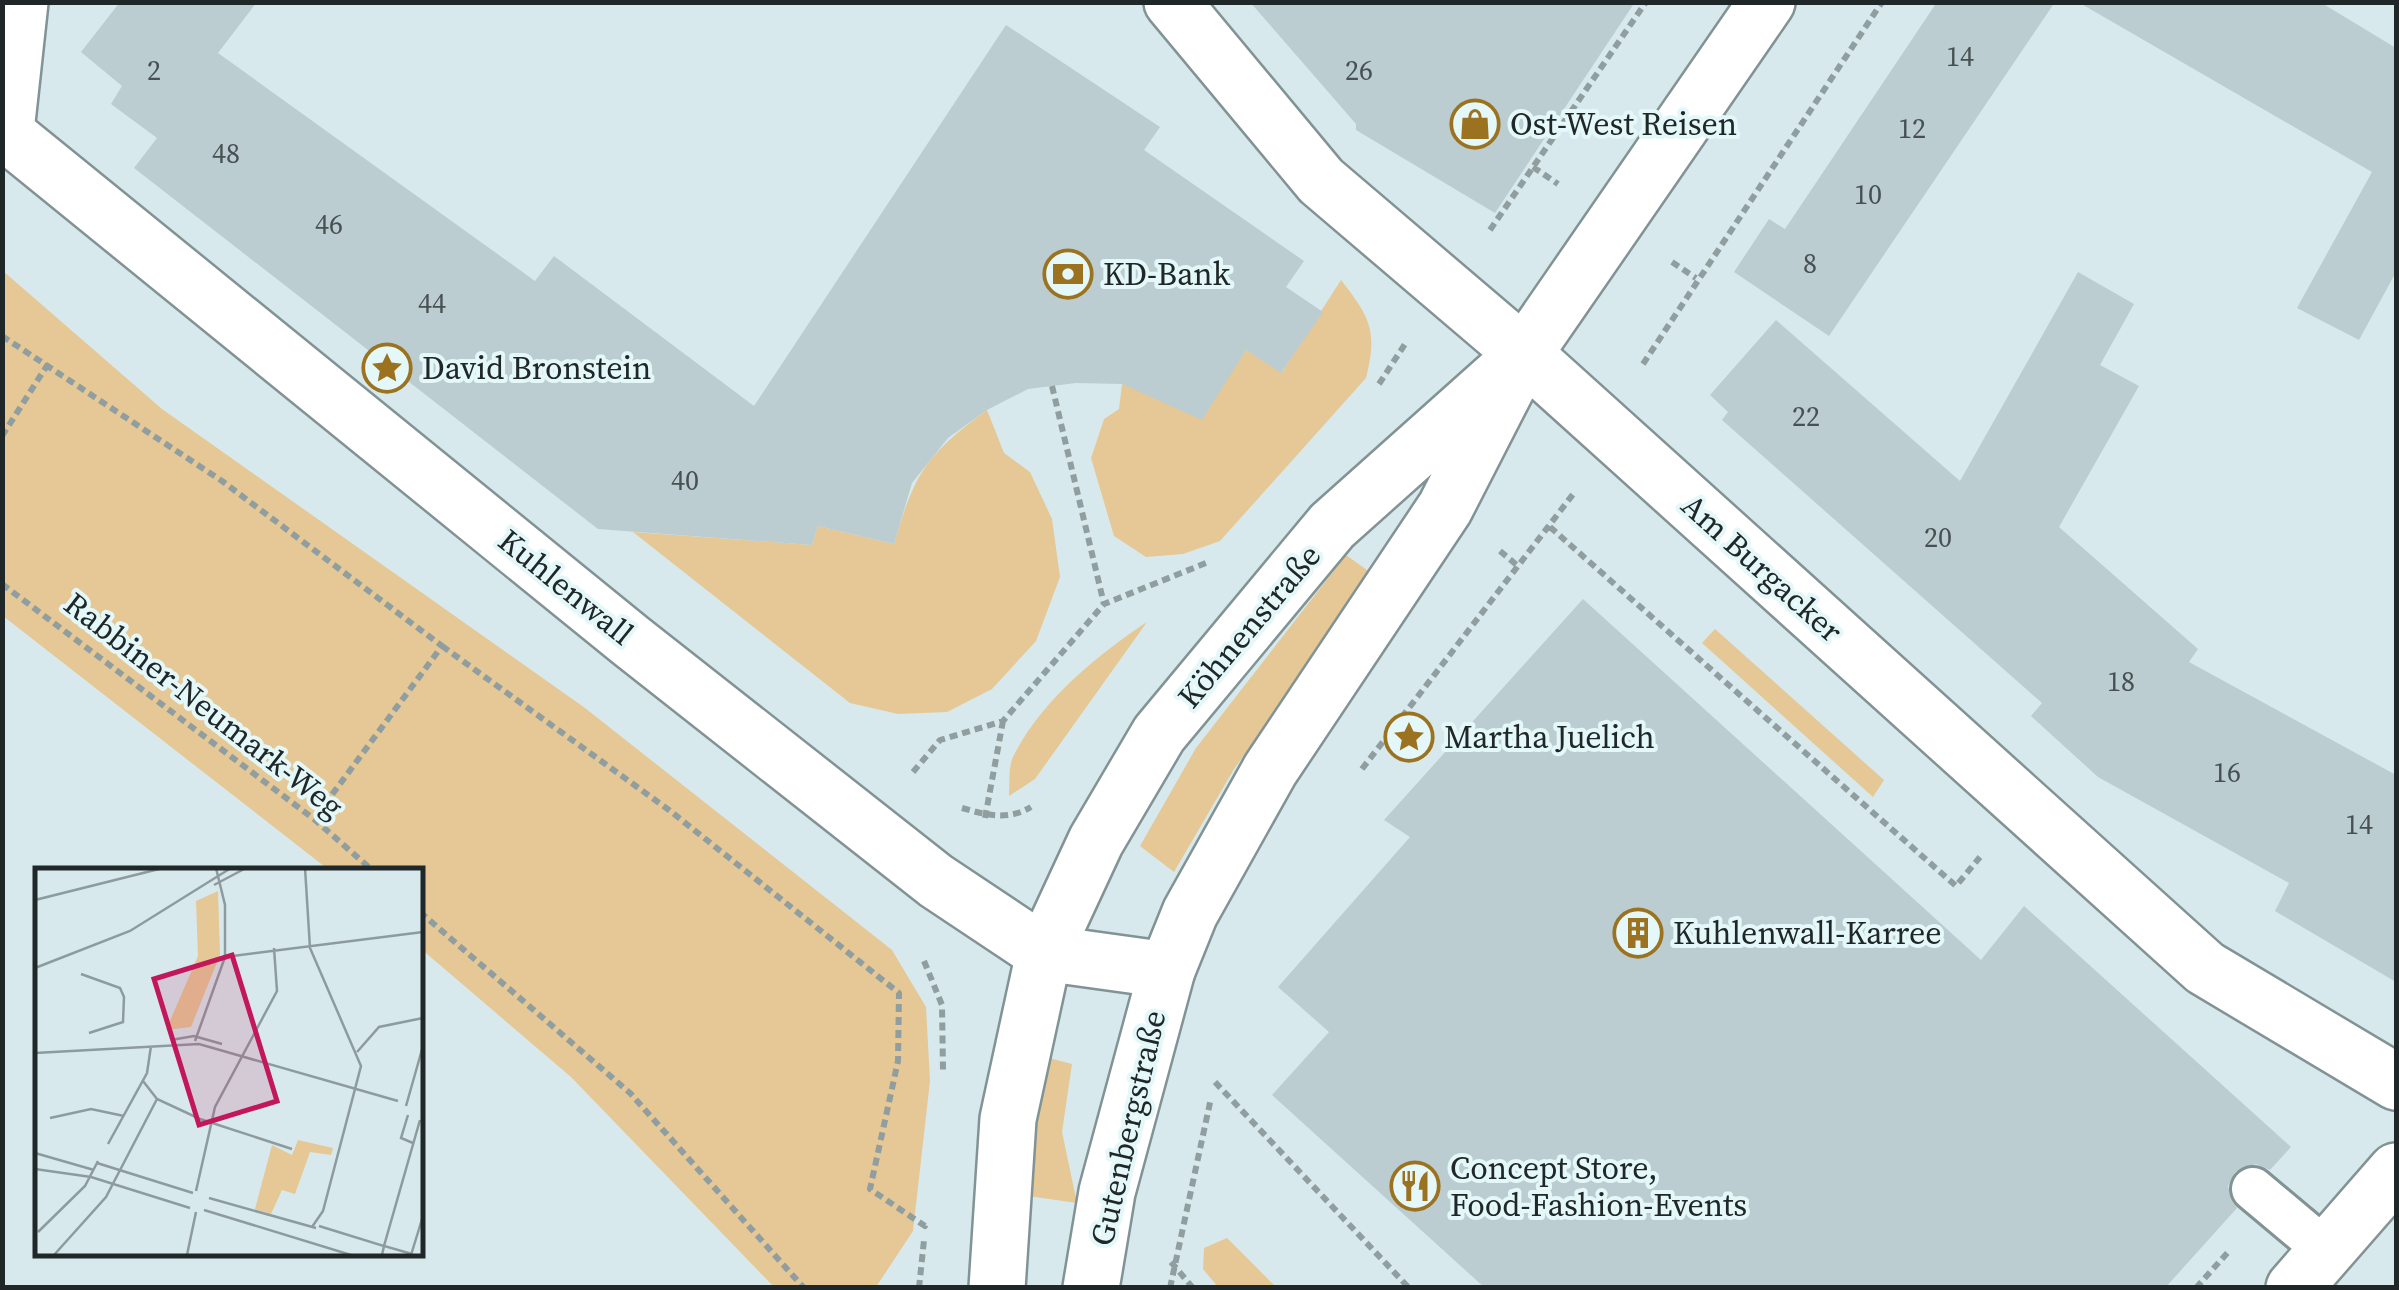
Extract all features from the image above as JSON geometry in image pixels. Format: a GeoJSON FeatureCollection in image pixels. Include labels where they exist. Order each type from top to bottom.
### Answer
{"type":"FeatureCollection","features":[{"type":"Feature","properties":{"kind":"street"},"geometry":{"type":"LineString","coordinates":[[4,130],[20,2]]}},
{"type":"Feature","properties":{"kind":"street","name":"Am Burgacker"},"geometry":{"type":"LineString","coordinates":[[1172,2],[1322,182],[1524,354],[2205,968],[2396,1082]]}},
{"type":"Feature","properties":{"kind":"street","name":"Köhnenstraße"},"geometry":{"type":"LineString","coordinates":[[1167,970],[1190,913],[1270,770],[1446,508],[1524,354],[1767,2]]}},
{"type":"Feature","properties":{"kind":"street","name":"Kuhlenwall"},"geometry":{"type":"LineString","coordinates":[[4,130],[631,641],[936,881],[1044,953],[1167,970]]}},
{"type":"Feature","properties":{"kind":"street","name":"Köhnenstraße"},"geometry":{"type":"LineString","coordinates":[[1044,953],[1096,840],[1160,734],[1332,526],[1524,354]]}},
{"type":"Feature","properties":{"kind":"street"},"geometry":{"type":"LineString","coordinates":[[997,1288],[1008,1118],[1044,953]]}},
{"type":"Feature","properties":{"kind":"street","name":"Gutenbergstraße"},"geometry":{"type":"LineString","coordinates":[[1091,1288],[1107,1192],[1167,970]]}},
{"type":"Feature","properties":{"kind":"street"},"geometry":{"type":"LineString","coordinates":[[2310,1270],[2396,1171]]}},
{"type":"Feature","properties":{"kind":"lane"},"geometry":{"type":"LineString","coordinates":[[2254,1189],[2310,1270]]}},
{"type":"Feature","properties":{"kind":"path"},"geometry":{"type":"LineString","coordinates":[[1370,396],[1448,290],[1646,2]]}},
{"type":"Feature","properties":{"kind":"path"},"geometry":{"type":"LineString","coordinates":[[1350,784],[1588,473],[1605,427],[1696,278],[1882,2]]}},
{"type":"Feature","properties":{"kind":"path"},"geometry":{"type":"LineString","coordinates":[[2,336],[222,481],[668,810],[899,993],[898,1061],[870,1189],[926,1226],[928,1208]]}},
{"type":"Feature","properties":{"kind":"path"},"geometry":{"type":"LineString","coordinates":[[2,436],[48,364]]}},
{"type":"Feature","properties":{"kind":"path"},"geometry":{"type":"LineString","coordinates":[[1052,386],[1104,604]]}},
{"type":"Feature","properties":{"kind":"path"},"geometry":{"type":"LineString","coordinates":[[908,776],[940,740],[1003,721],[1104,604],[1215,560]]}},
{"type":"Feature","properties":{"kind":"path","name":"Rabbiner-Neumark-Weg"},"geometry":{"type":"LineString","coordinates":[[2,584],[314,819],[370,868]]}},
{"type":"Feature","properties":{"kind":"path"},"geometry":{"type":"LineString","coordinates":[[314,819],[442,646]]}},
{"type":"Feature","properties":{"kind":"path"},"geometry":{"type":"LineString","coordinates":[[422,914],[630,1093],[804,1288]]}},
{"type":"Feature","properties":{"kind":"path"},"geometry":{"type":"LineString","coordinates":[[923,960],[942,1005],[943,1082]]}},
{"type":"Feature","properties":{"kind":"path"},"geometry":{"type":"LineString","coordinates":[[1170,1288],[1218,1065]]}},
{"type":"Feature","properties":{"kind":"path"},"geometry":{"type":"LineString","coordinates":[[1214,1082],[1410,1288]]}},
{"type":"Feature","properties":{"kind":"shaded area"},"geometry":{"type":"Polygon","coordinates":[[[3,271],[162,409],[585,708],[892,950],[926,1007],[930,1081],[913,1231],[876,1287],[774,1287],[571,1077],[422,950],[422,868],[326,868],[3,616],[3,271]]]}},
{"type":"Feature","properties":{"kind":"shaded area"},"geometry":{"type":"Polygon","coordinates":[[[1341,280],[1369,325],[1371,348],[1366,378],[1220,541],[1183,554],[1146,557],[1114,536],[1091,458],[1104,419],[1119,409],[1122,384],[1165,400],[1246,350],[1282,372],[1341,280]]]}},
{"type":"Feature","properties":{"kind":"shaded area"},"geometry":{"type":"Polygon","coordinates":[[[987,410],[1004,453],[1030,472],[1052,519],[1060,577],[1036,641],[992,689],[947,712],[898,714],[850,703],[633,532],[812,545],[818,526],[894,544],[909,499],[926,467],[936,453],[987,410]]]}},
{"type":"Feature","properties":{"kind":"shaded area"},"geometry":{"type":"Polygon","coordinates":[[[1346,555],[1374,575],[1234,769],[1174,872],[1140,846],[1196,748],[1346,555]]]}},
{"type":"Feature","properties":{"kind":"shaded area"},"geometry":{"type":"Polygon","coordinates":[[[1147,622],[1035,779],[1009,796],[1013,757],[1038,717],[1090,665],[1147,622]]]}},
{"type":"Feature","properties":{"kind":"shaded area"},"geometry":{"type":"Polygon","coordinates":[[[1715,629],[1884,780],[1873,797],[1702,643],[1715,629]]]}},
{"type":"Feature","properties":{"kind":"shaded area"},"geometry":{"type":"Polygon","coordinates":[[[1049,1058],[1072,1064],[1062,1132],[1077,1203],[1028,1196],[1035,1127],[1049,1058]]]}},
{"type":"Feature","properties":{"kind":"shaded area"},"geometry":{"type":"Polygon","coordinates":[[[1227,1238],[1276,1287],[1218,1287],[1203,1269],[1204,1248],[1227,1238]]]}},
{"type":"Feature","properties":{"kind":"building"},"geometry":{"type":"Polygon","coordinates":[[[120,2],[257,2],[218,53],[535,281],[554,256],[754,406],[1006,25],[1160,127],[1144,150],[1304,261],[1286,287],[1323,312],[1281,373],[1246,350],[1202,420],[1122,384],[1076,383],[1028,389],[987,410],[948,438],[912,483],[894,544],[818,526],[812,545],[598,529],[134,168],[157,138],[111,104],[122,86],[81,52],[120,2]]]}},
{"type":"Feature","properties":{"kind":"building"},"geometry":{"type":"Polygon","coordinates":[[[1250,2],[1635,2],[1495,213],[1356,130],[1356,124],[1250,2]]]}},
{"type":"Feature","properties":{"kind":"building"},"geometry":{"type":"Polygon","coordinates":[[[1937,2],[2055,2],[1829,336],[1734,272],[1769,219],[1785,229],[1937,2]]]}},
{"type":"Feature","properties":{"kind":"building"},"geometry":{"type":"Polygon","coordinates":[[[2078,2],[2320,2],[2396,48],[2396,272],[2359,340],[2297,308],[2372,172],[2078,2]]]}},
{"type":"Feature","properties":{"kind":"building"},"geometry":{"type":"Polygon","coordinates":[[[2078,272],[2134,304],[2100,365],[2139,386],[2059,527],[2198,649],[2189,662],[2396,775],[2396,982],[2275,911],[2289,883],[2098,777],[2031,716],[2042,703],[1722,420],[1728,412],[1710,395],[1776,320],[1960,481],[2078,272]]]}},
{"type":"Feature","properties":{"kind":"building","name":"Kuhlenwall-Karree"},"geometry":{"type":"Polygon","coordinates":[[[1583,599],[1981,960],[2024,906],[2291,1147],[2270,1170],[2256,1164],[2235,1172],[2228,1186],[2237,1208],[2165,1288],[1485,1288],[1272,1095],[1329,1032],[1278,987],[1410,837],[1384,820],[1583,599]]]}},
{"type":"Feature","properties":{"kind":"place","name":"Ost-West Reisen"},"geometry":{"type":"Point","coordinates":[1475,124]}},
{"type":"Feature","properties":{"kind":"place","name":"KD-Bank"},"geometry":{"type":"Point","coordinates":[1068,274]}},
{"type":"Feature","properties":{"kind":"place","name":"David Bronstein"},"geometry":{"type":"Point","coordinates":[387,368]}},
{"type":"Feature","properties":{"kind":"place","name":"Martha Juelich"},"geometry":{"type":"Point","coordinates":[1409,737]}},
{"type":"Feature","properties":{"kind":"place","name":"Kuhlenwall-Karree"},"geometry":{"type":"Point","coordinates":[1638,933]}},
{"type":"Feature","properties":{"kind":"place","name":"Concept Store, Food-Fashion-Events"},"geometry":{"type":"Point","coordinates":[1415,1186]}}]}
